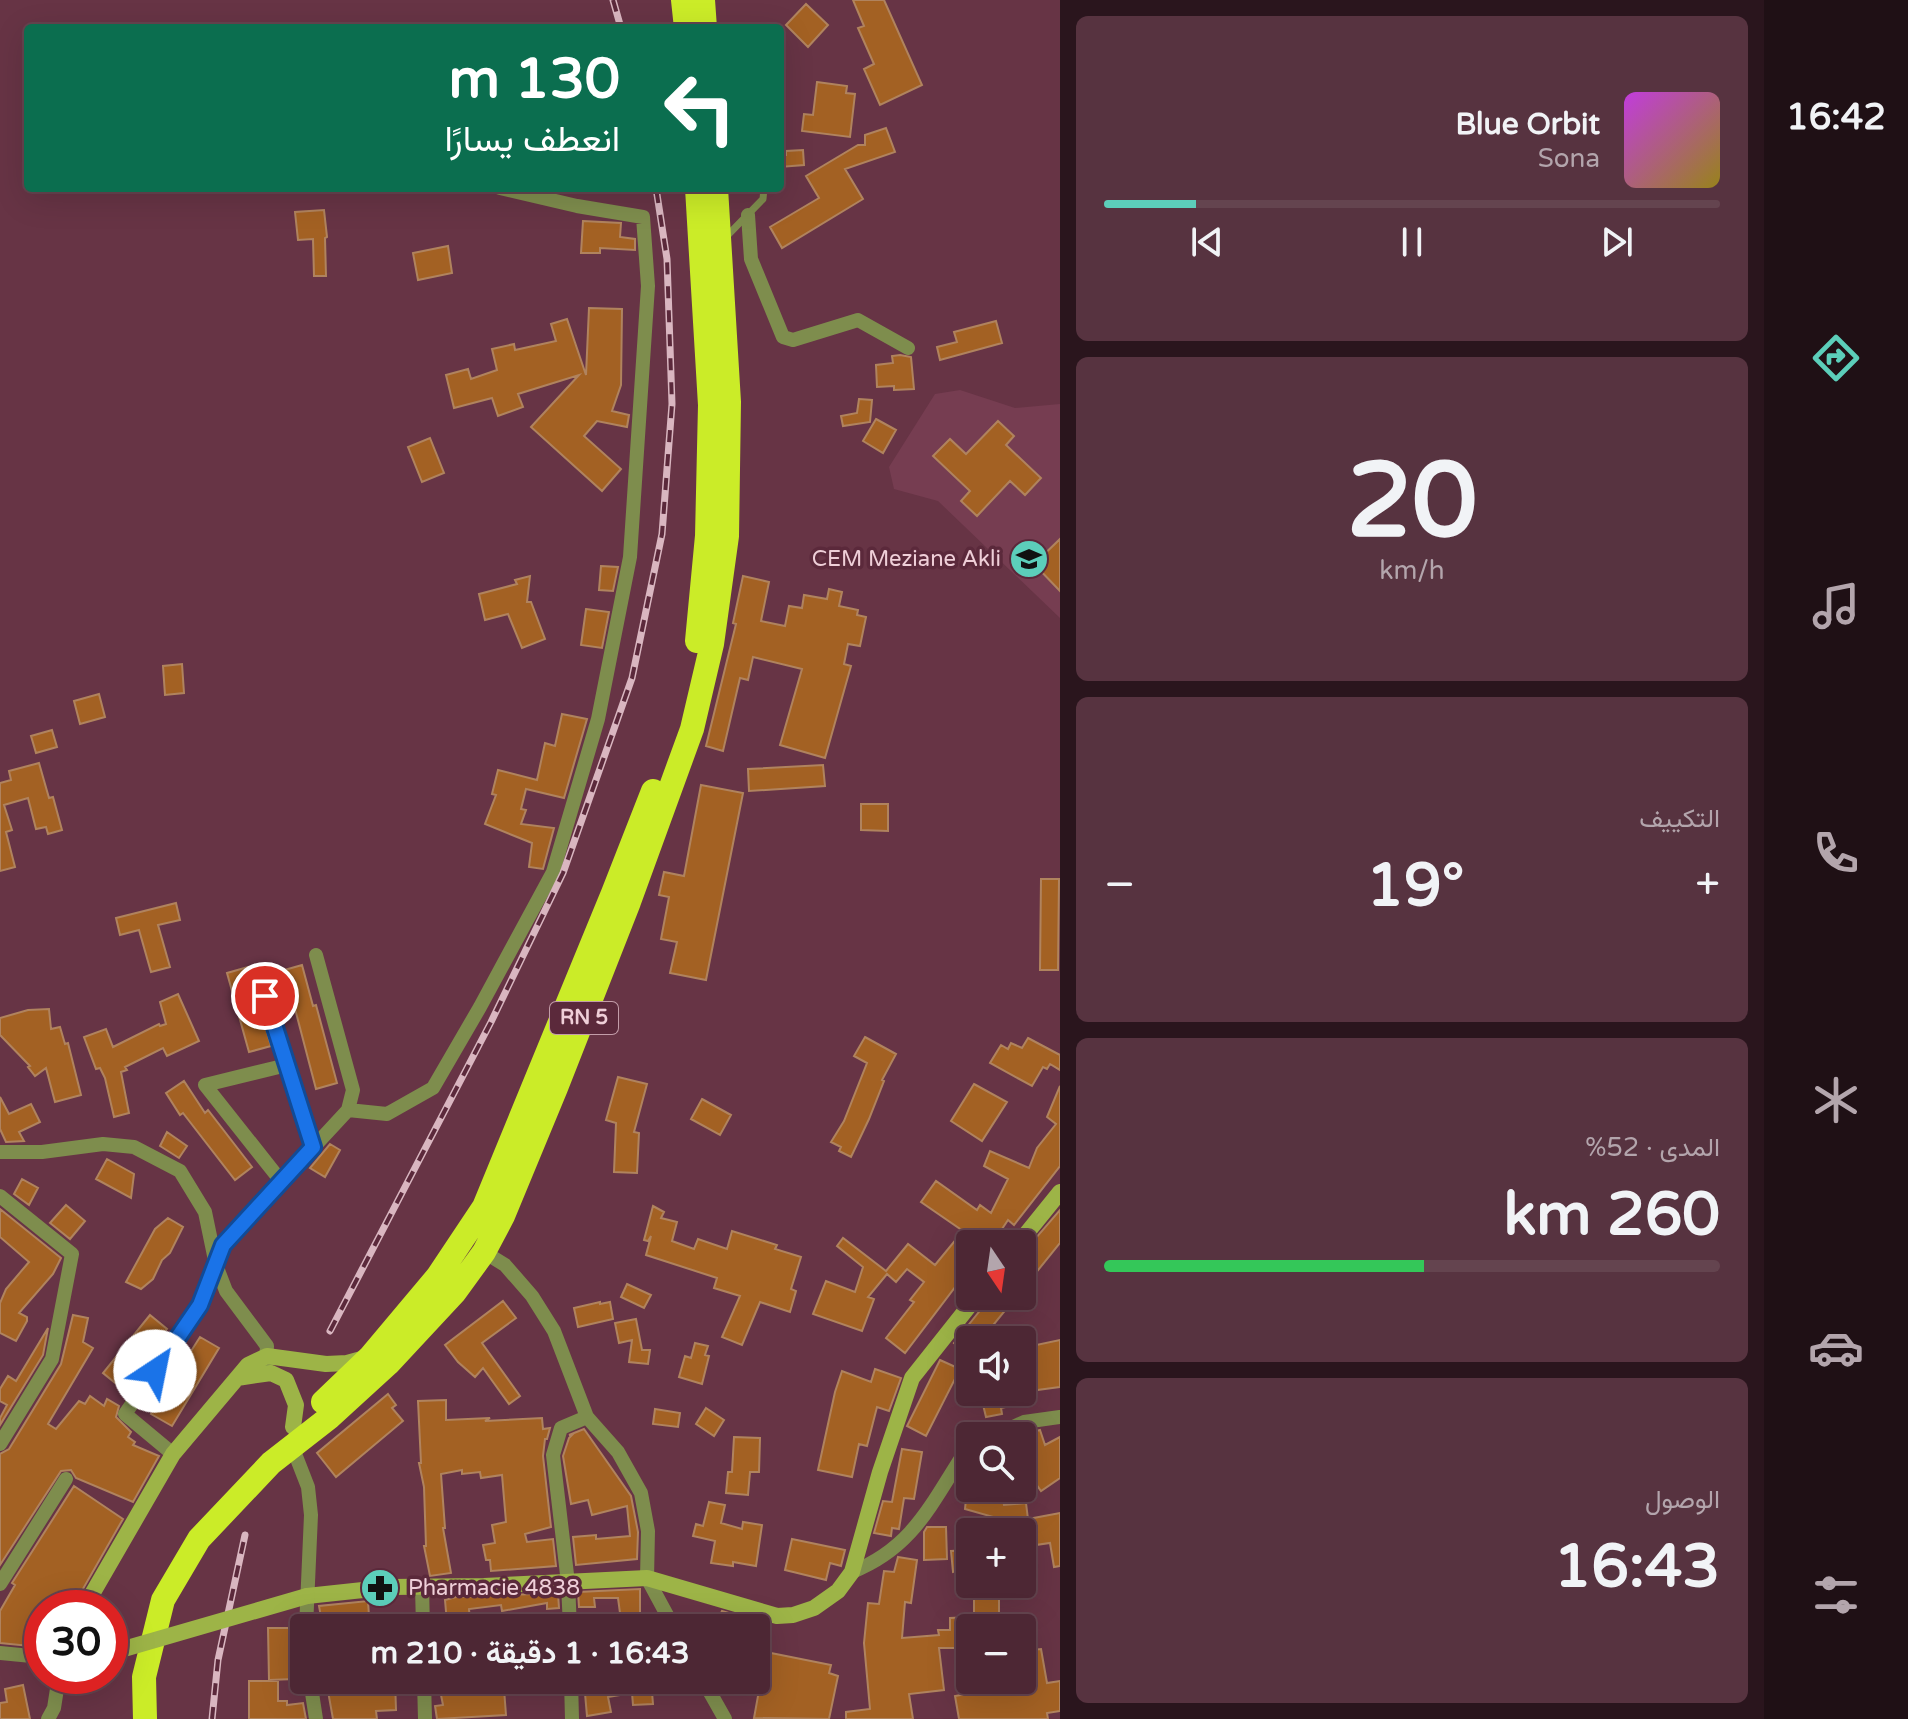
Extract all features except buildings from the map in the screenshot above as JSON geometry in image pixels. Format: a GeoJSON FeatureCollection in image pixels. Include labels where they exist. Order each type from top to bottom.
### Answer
{"type":"FeatureCollection","features":[{"type":"Feature","properties":{"kind":"highway"},"geometry":{"type":"LineString","coordinates":[[683,0],[686,24]]}},
{"type":"Feature","properties":{"kind":"highway"},"geometry":{"type":"LineString","coordinates":[[703,0],[705,24]]}},
{"type":"Feature","properties":{"kind":"highway","name":"RN 5"},"geometry":{"type":"LineString","coordinates":[[145,1719],[144,1677],[163,1600],[199,1539],[271,1463],[320,1405],[370,1357],[438,1276],[484,1207],[613,893],[678,725],[697,641],[707,536],[710,405],[697,192]]}},
{"type":"Feature","properties":{"kind":"highway","name":"RN 5"},"geometry":{"type":"LineString","coordinates":[[130,1719],[128,1677],[150,1595],[189,1530],[241,1474],[292,1436],[330,1417],[388,1364],[455,1292],[484,1252],[503,1216],[635,888],[696,715],[712,644],[727,536],[729,402],[716,192]]}},
{"type":"Feature","properties":{"kind":"main road"},"geometry":{"type":"LineString","coordinates":[[1029,1230],[1060,1192]]}},
{"type":"Feature","properties":{"kind":"main road"},"geometry":{"type":"LineString","coordinates":[[128,1648],[307,1596],[349,1590],[647,1578],[777,1616],[793,1615],[814,1608],[838,1591],[852,1572],[880,1472],[912,1378],[966,1310]]}},
{"type":"Feature","properties":{"kind":"main road"},"geometry":{"type":"LineString","coordinates":[[94,1590],[173,1454],[237,1378],[266,1364],[292,1357],[326,1364],[370,1357]]}},
{"type":"Feature","properties":{"kind":"main road"},"geometry":{"type":"LineString","coordinates":[[266,1364],[288,1384],[296,1405],[292,1436]]}},
{"type":"Feature","properties":{"kind":"street"},"geometry":{"type":"LineString","coordinates":[[348,1110],[387,1114],[433,1088],[553,872],[598,719],[630,557],[648,286],[643,217],[517,192]]}},
{"type":"Feature","properties":{"kind":"street"},"geometry":{"type":"LineString","coordinates":[[748,215],[751,259],[783,337],[793,340],[858,320],[908,348]]}},
{"type":"Feature","properties":{"kind":"street"},"geometry":{"type":"LineString","coordinates":[[173,1454],[125,1414],[200,1305],[223,1245],[348,1110],[353,1090],[316,955]]}},
{"type":"Feature","properties":{"kind":"street"},"geometry":{"type":"LineString","coordinates":[[258,973],[313,1147]]}},
{"type":"Feature","properties":{"kind":"street"},"geometry":{"type":"LineString","coordinates":[[281,1181],[205,1085],[287,1065]]}},
{"type":"Feature","properties":{"kind":"street"},"geometry":{"type":"LineString","coordinates":[[0,1152],[42,1152],[103,1144],[134,1147],[180,1171],[205,1212],[216,1265],[226,1291],[267,1346],[266,1364]]}},
{"type":"Feature","properties":{"kind":"street"},"geometry":{"type":"LineString","coordinates":[[0,1196],[72,1254],[52,1359],[0,1444]]}},
{"type":"Feature","properties":{"kind":"street"},"geometry":{"type":"LineString","coordinates":[[484,1252],[505,1265],[547,1319],[587,1417],[618,1452],[641,1493],[648,1531],[647,1578],[666,1614]]}},
{"type":"Feature","properties":{"kind":"street"},"geometry":{"type":"LineString","coordinates":[[569,1614],[553,1455],[561,1428],[587,1417]]}},
{"type":"Feature","properties":{"kind":"street"},"geometry":{"type":"LineString","coordinates":[[1024,1422],[1060,1417]]}},
{"type":"Feature","properties":{"kind":"street"},"geometry":{"type":"LineString","coordinates":[[292,1436],[310,1501],[306,1614]]}},
{"type":"Feature","properties":{"kind":"street"},"geometry":{"type":"LineString","coordinates":[[852,1572],[877,1562],[913,1532],[956,1466]]}},
{"type":"Feature","properties":{"kind":"street"},"geometry":{"type":"LineString","coordinates":[[0,1584],[66,1479]]}},
{"type":"Feature","properties":{"kind":"street"},"geometry":{"type":"LineString","coordinates":[[422,1586],[423,1614]]}},
{"type":"Feature","properties":{"kind":"street"},"geometry":{"type":"LineString","coordinates":[[0,1653],[24,1655]]}},
{"type":"Feature","properties":{"kind":"street"},"geometry":{"type":"LineString","coordinates":[[48,1719],[56,1694]]}},
{"type":"Feature","properties":{"kind":"street"},"geometry":{"type":"LineString","coordinates":[[312,1694],[316,1719]]}},
{"type":"Feature","properties":{"kind":"street"},"geometry":{"type":"LineString","coordinates":[[424,1694],[425,1719]]}},
{"type":"Feature","properties":{"kind":"street"},"geometry":{"type":"LineString","coordinates":[[571,1694],[572,1719]]}},
{"type":"Feature","properties":{"kind":"street"},"geometry":{"type":"LineString","coordinates":[[711,1694],[725,1719]]}},
{"type":"Feature","properties":{"kind":"lane"},"geometry":{"type":"LineString","coordinates":[[720,244],[763,199],[764,192]]}},
{"type":"Feature","properties":{"kind":"shaded area","name":"CEM Meziane Akli"},"geometry":{"type":"Polygon","coordinates":[[[960,390],[1015,408],[1060,404],[1060,618],[938,501],[894,489],[889,467],[935,394],[960,390]]]}},
{"type":"Feature","properties":{"kind":"railway"},"geometry":{"type":"LineString","coordinates":[[613,0],[620,24]]}},
{"type":"Feature","properties":{"kind":"railway"},"geometry":{"type":"LineString","coordinates":[[330,1331],[491,1022],[563,873],[632,678],[662,534],[672,404],[667,259],[657,192]]}},
{"type":"Feature","properties":{"kind":"railway"},"geometry":{"type":"LineString","coordinates":[[212,1719],[218,1660],[245,1535]]}},
{"type":"Feature","properties":{"kind":"place","name":"CEM Meziane Akli"},"geometry":{"type":"Point","coordinates":[1029,559]}},
{"type":"Feature","properties":{"kind":"place","name":"Pharmacie 4838"},"geometry":{"type":"Point","coordinates":[380,1588]}},
{"type":"Feature","properties":{"kind":"route"},"geometry":{"type":"LineString","coordinates":[[155,1371],[200,1305],[223,1245],[313,1147],[265,996]]}}]}
